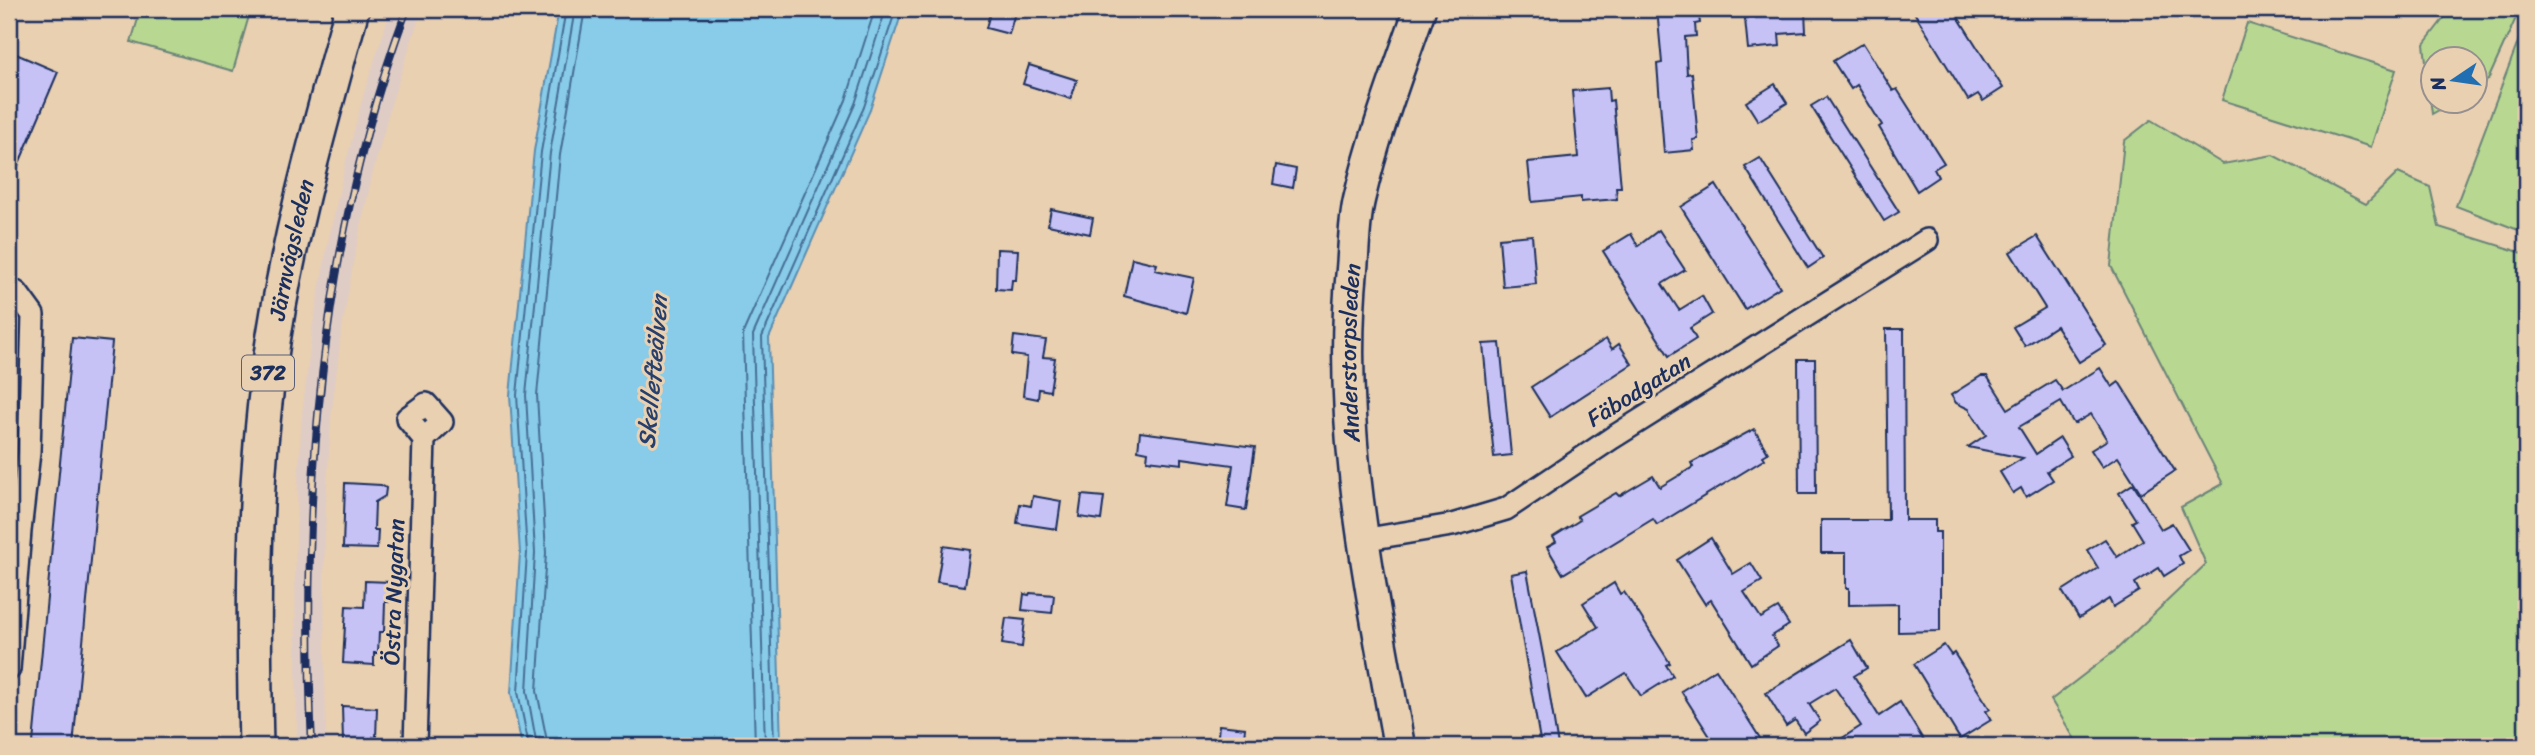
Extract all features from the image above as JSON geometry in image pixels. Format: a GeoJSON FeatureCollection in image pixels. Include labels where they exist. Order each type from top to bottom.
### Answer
{"type":"FeatureCollection","features":[{"type":"Feature","properties":{"kind":"main road","name":"Järnvägsleden"},"geometry":{"type":"LineString","coordinates":[[256,746],[253,580],[258,474],[269,369],[300,201],[352,9]]}},
{"type":"Feature","properties":{"kind":"main road","name":"Anderstorpsleden"},"geometry":{"type":"LineString","coordinates":[[1399,746],[1362,540],[1350,438],[1347,365],[1349,297],[1359,202],[1385,108],[1420,9]]}},
{"type":"Feature","properties":{"kind":"street","name":"Fäbodgatan"},"geometry":{"type":"LineString","coordinates":[[1362,540],[1452,525],[1506,509],[1612,438],[1927,240]]}},
{"type":"Feature","properties":{"kind":"street"},"geometry":{"type":"LineString","coordinates":[[9,288],[17,293],[33,315],[29,452],[9,669]]}},
{"type":"Feature","properties":{"kind":"street","name":"Östra Nygatan"},"geometry":{"type":"LineString","coordinates":[[415,746],[424,439]]}},
{"type":"Feature","properties":{"kind":"shaded area"},"geometry":{"type":"Polygon","coordinates":[[[391,9],[422,9],[392,101],[373,172],[341,334],[331,418],[326,502],[326,746],[297,746],[297,501],[302,415],[312,330],[345,165],[364,93],[391,9]]]}},
{"type":"Feature","properties":{"kind":"green space"},"geometry":{"type":"Polygon","coordinates":[[[141,9],[251,9],[233,71],[131,42],[141,9]]]}},
{"type":"Feature","properties":{"kind":"green space"},"geometry":{"type":"Polygon","coordinates":[[[2451,9],[2520,9],[2490,76],[2490,46],[2424,44],[2451,9]]]}},
{"type":"Feature","properties":{"kind":"green space"},"geometry":{"type":"Polygon","coordinates":[[[2526,21],[2526,233],[2456,206],[2526,21]]]}},
{"type":"Feature","properties":{"kind":"green space"},"geometry":{"type":"Polygon","coordinates":[[[2247,23],[2396,70],[2371,147],[2222,100],[2247,23]]]}},
{"type":"Feature","properties":{"kind":"green space"},"geometry":{"type":"Polygon","coordinates":[[[2151,120],[2223,164],[2273,155],[2366,204],[2398,173],[2430,187],[2439,227],[2526,254],[2526,746],[2079,746],[2051,700],[2116,650],[2206,564],[2181,507],[2223,484],[2111,266],[2124,141],[2151,120]]]}},
{"type":"Feature","properties":{"kind":"water","name":"Skellefteälven"},"geometry":{"type":"Polygon","coordinates":[[[559,9],[903,9],[870,110],[769,338],[781,746],[522,746],[511,693],[520,553],[510,395],[534,151],[559,9]]]}},
{"type":"Feature","properties":{"kind":"building"},"geometry":{"type":"Polygon","coordinates":[[[991,9],[1016,9],[1009,34],[986,28],[991,9]]]}},
{"type":"Feature","properties":{"kind":"building"},"geometry":{"type":"Polygon","coordinates":[[[1657,9],[1698,9],[1700,23],[1695,24],[1696,36],[1685,37],[1687,74],[1692,73],[1698,139],[1693,140],[1694,150],[1664,153],[1657,64],[1662,63],[1657,9]]]}},
{"type":"Feature","properties":{"kind":"building"},"geometry":{"type":"Polygon","coordinates":[[[1744,9],[1776,9],[1777,13],[1805,11],[1806,32],[1779,34],[1780,46],[1748,49],[1744,9]]]}},
{"type":"Feature","properties":{"kind":"building"},"geometry":{"type":"Polygon","coordinates":[[[1912,9],[1953,9],[2003,88],[1983,101],[1978,94],[1968,100],[1912,9]]]}},
{"type":"Feature","properties":{"kind":"building"},"geometry":{"type":"Polygon","coordinates":[[[1863,43],[1893,91],[1897,89],[1944,163],[1934,169],[1938,177],[1917,191],[1857,85],[1851,89],[1833,61],[1863,43]]]}},
{"type":"Feature","properties":{"kind":"building"},"geometry":{"type":"Polygon","coordinates":[[[9,51],[58,72],[9,187],[9,51]]]}},
{"type":"Feature","properties":{"kind":"building"},"geometry":{"type":"Polygon","coordinates":[[[1029,65],[1077,80],[1071,99],[1023,84],[1029,65]]]}},
{"type":"Feature","properties":{"kind":"building"},"geometry":{"type":"Polygon","coordinates":[[[1775,84],[1787,103],[1758,121],[1746,102],[1775,84]]]}},
{"type":"Feature","properties":{"kind":"building"},"geometry":{"type":"Polygon","coordinates":[[[1608,88],[1609,101],[1613,100],[1621,187],[1616,187],[1617,199],[1581,202],[1581,197],[1532,202],[1528,162],[1578,157],[1572,91],[1608,88]]]}},
{"type":"Feature","properties":{"kind":"building"},"geometry":{"type":"Polygon","coordinates":[[[1826,97],[1899,212],[1884,221],[1811,106],[1826,97]]]}},
{"type":"Feature","properties":{"kind":"building"},"geometry":{"type":"Polygon","coordinates":[[[1760,158],[1823,258],[1808,268],[1745,167],[1760,158]]]}},
{"type":"Feature","properties":{"kind":"building"},"geometry":{"type":"Polygon","coordinates":[[[1276,165],[1296,169],[1293,188],[1273,184],[1276,165]]]}},
{"type":"Feature","properties":{"kind":"building"},"geometry":{"type":"Polygon","coordinates":[[[1716,185],[1780,287],[1745,309],[1681,207],[1716,185]]]}},
{"type":"Feature","properties":{"kind":"building"},"geometry":{"type":"Polygon","coordinates":[[[1051,209],[1093,218],[1090,234],[1048,225],[1051,209]]]}},
{"type":"Feature","properties":{"kind":"building"},"geometry":{"type":"Polygon","coordinates":[[[1659,230],[1685,270],[1662,284],[1679,310],[1702,296],[1712,314],[1690,328],[1696,339],[1669,356],[1603,251],[1631,234],[1638,246],[1659,230]]]}},
{"type":"Feature","properties":{"kind":"building"},"geometry":{"type":"Polygon","coordinates":[[[1532,235],[1536,284],[1503,287],[1499,238],[1532,235]]]}},
{"type":"Feature","properties":{"kind":"building"},"geometry":{"type":"Polygon","coordinates":[[[2037,236],[2106,345],[2079,362],[2056,326],[2025,346],[2013,327],[2045,308],[2010,252],[2037,236]]]}},
{"type":"Feature","properties":{"kind":"building"},"geometry":{"type":"Polygon","coordinates":[[[997,249],[1018,250],[1016,280],[1012,280],[1011,290],[996,289],[997,249]]]}},
{"type":"Feature","properties":{"kind":"building"},"geometry":{"type":"Polygon","coordinates":[[[1132,258],[1157,264],[1155,270],[1194,278],[1186,313],[1124,296],[1132,258]]]}},
{"type":"Feature","properties":{"kind":"building"},"geometry":{"type":"Polygon","coordinates":[[[1886,329],[1904,329],[1905,520],[1935,520],[1935,532],[1940,532],[1940,631],[1898,632],[1898,604],[1849,605],[1846,553],[1821,553],[1821,520],[1888,520],[1886,329]]]}},
{"type":"Feature","properties":{"kind":"building"},"geometry":{"type":"Polygon","coordinates":[[[1014,336],[1046,340],[1043,357],[1055,358],[1050,391],[1039,389],[1038,399],[1023,396],[1027,357],[1012,355],[1014,336]]]}},
{"type":"Feature","properties":{"kind":"building"},"geometry":{"type":"Polygon","coordinates":[[[72,338],[112,342],[73,746],[68,746],[33,743],[72,338]]]}},
{"type":"Feature","properties":{"kind":"building"},"geometry":{"type":"Polygon","coordinates":[[[1606,339],[1612,349],[1619,344],[1632,364],[1550,417],[1531,387],[1606,339]]]}},
{"type":"Feature","properties":{"kind":"building"},"geometry":{"type":"Polygon","coordinates":[[[1500,343],[1511,455],[1494,457],[1483,344],[1500,343]]]}},
{"type":"Feature","properties":{"kind":"building"},"geometry":{"type":"Polygon","coordinates":[[[1798,359],[1815,359],[1816,494],[1799,494],[1798,359]]]}},
{"type":"Feature","properties":{"kind":"building"},"geometry":{"type":"Polygon","coordinates":[[[2100,368],[2112,387],[2119,382],[2175,471],[2141,493],[2118,457],[2102,467],[2091,450],[2107,440],[2091,414],[2074,424],[2061,402],[2019,427],[2036,454],[2060,438],[2071,456],[2047,471],[2053,480],[2026,497],[2021,488],[2013,493],[2000,472],[2023,458],[1968,447],[1986,435],[1969,409],[1956,403],[1951,395],[1981,376],[1987,376],[2008,409],[2055,380],[2063,391],[2100,368]]]}},
{"type":"Feature","properties":{"kind":"building"},"geometry":{"type":"Polygon","coordinates":[[[1754,429],[1768,453],[1763,456],[1765,459],[1657,525],[1653,519],[1563,574],[1547,547],[1556,542],[1553,537],[1580,520],[1577,516],[1616,493],[1619,496],[1653,476],[1660,487],[1693,467],[1691,463],[1754,429]]]}},
{"type":"Feature","properties":{"kind":"building"},"geometry":{"type":"Polygon","coordinates":[[[1140,432],[1255,447],[1246,510],[1227,507],[1233,465],[1182,458],[1182,464],[1147,460],[1148,452],[1138,450],[1140,432]]]}},
{"type":"Feature","properties":{"kind":"building"},"geometry":{"type":"Polygon","coordinates":[[[345,483],[381,485],[386,488],[385,496],[375,502],[374,530],[378,530],[377,549],[343,548],[345,483]]]}},
{"type":"Feature","properties":{"kind":"building"},"geometry":{"type":"Polygon","coordinates":[[[2133,484],[2161,529],[2172,523],[2189,550],[2179,556],[2183,564],[2164,576],[2159,568],[2135,583],[2139,591],[2113,607],[2109,599],[2079,618],[2062,591],[2098,568],[2087,550],[2105,539],[2117,557],[2143,540],[2132,522],[2136,520],[2119,493],[2133,484]]]}},
{"type":"Feature","properties":{"kind":"building"},"geometry":{"type":"Polygon","coordinates":[[[1082,495],[1104,497],[1101,520],[1079,517],[1082,495]]]}},
{"type":"Feature","properties":{"kind":"building"},"geometry":{"type":"Polygon","coordinates":[[[1033,496],[1061,501],[1057,529],[1017,523],[1020,504],[1031,506],[1033,496]]]}},
{"type":"Feature","properties":{"kind":"building"},"geometry":{"type":"Polygon","coordinates":[[[1711,538],[1733,574],[1751,563],[1762,581],[1744,592],[1761,618],[1778,608],[1789,625],[1772,636],[1778,646],[1751,664],[1711,600],[1705,604],[1677,560],[1711,538]]]}},
{"type":"Feature","properties":{"kind":"building"},"geometry":{"type":"Polygon","coordinates":[[[943,546],[970,550],[965,586],[937,582],[943,546]]]}},
{"type":"Feature","properties":{"kind":"building"},"geometry":{"type":"Polygon","coordinates":[[[1527,571],[1558,746],[1541,746],[1511,574],[1527,571]]]}},
{"type":"Feature","properties":{"kind":"building"},"geometry":{"type":"Polygon","coordinates":[[[365,581],[390,582],[389,602],[385,602],[384,632],[379,632],[378,653],[374,653],[374,665],[343,663],[346,606],[364,607],[365,581]]]}},
{"type":"Feature","properties":{"kind":"building"},"geometry":{"type":"Polygon","coordinates":[[[1614,583],[1620,594],[1624,592],[1639,614],[1670,663],[1666,665],[1673,676],[1641,696],[1626,673],[1586,698],[1557,652],[1598,627],[1583,603],[1614,583]]]}},
{"type":"Feature","properties":{"kind":"building"},"geometry":{"type":"Polygon","coordinates":[[[1024,594],[1054,595],[1052,613],[1022,610],[1024,594]]]}},
{"type":"Feature","properties":{"kind":"building"},"geometry":{"type":"Polygon","coordinates":[[[1006,618],[1025,620],[1022,647],[1002,644],[1006,618]]]}},
{"type":"Feature","properties":{"kind":"building"},"geometry":{"type":"Polygon","coordinates":[[[1851,640],[1867,668],[1854,676],[1879,716],[1900,702],[1927,746],[1830,746],[1861,726],[1835,688],[1809,704],[1820,721],[1804,733],[1795,720],[1786,726],[1766,693],[1851,640]]]}},
{"type":"Feature","properties":{"kind":"building"},"geometry":{"type":"Polygon","coordinates":[[[1944,645],[1951,655],[1954,653],[1990,709],[1986,711],[1991,720],[1960,739],[1914,664],[1944,645]]]}},
{"type":"Feature","properties":{"kind":"building"},"geometry":{"type":"Polygon","coordinates":[[[1716,669],[1765,746],[1716,746],[1681,691],[1716,669]]]}},
{"type":"Feature","properties":{"kind":"building"},"geometry":{"type":"Polygon","coordinates":[[[342,706],[377,708],[376,738],[373,737],[372,746],[346,746],[343,742],[342,706]]]}},
{"type":"Feature","properties":{"kind":"building"},"geometry":{"type":"Polygon","coordinates":[[[1219,725],[1245,728],[1243,746],[1217,746],[1219,725]]]}},
{"type":"Feature","properties":{"kind":"railway"},"geometry":{"type":"LineString","coordinates":[[312,746],[310,559],[322,372],[335,280],[353,188],[377,98],[407,9]]}}]}
